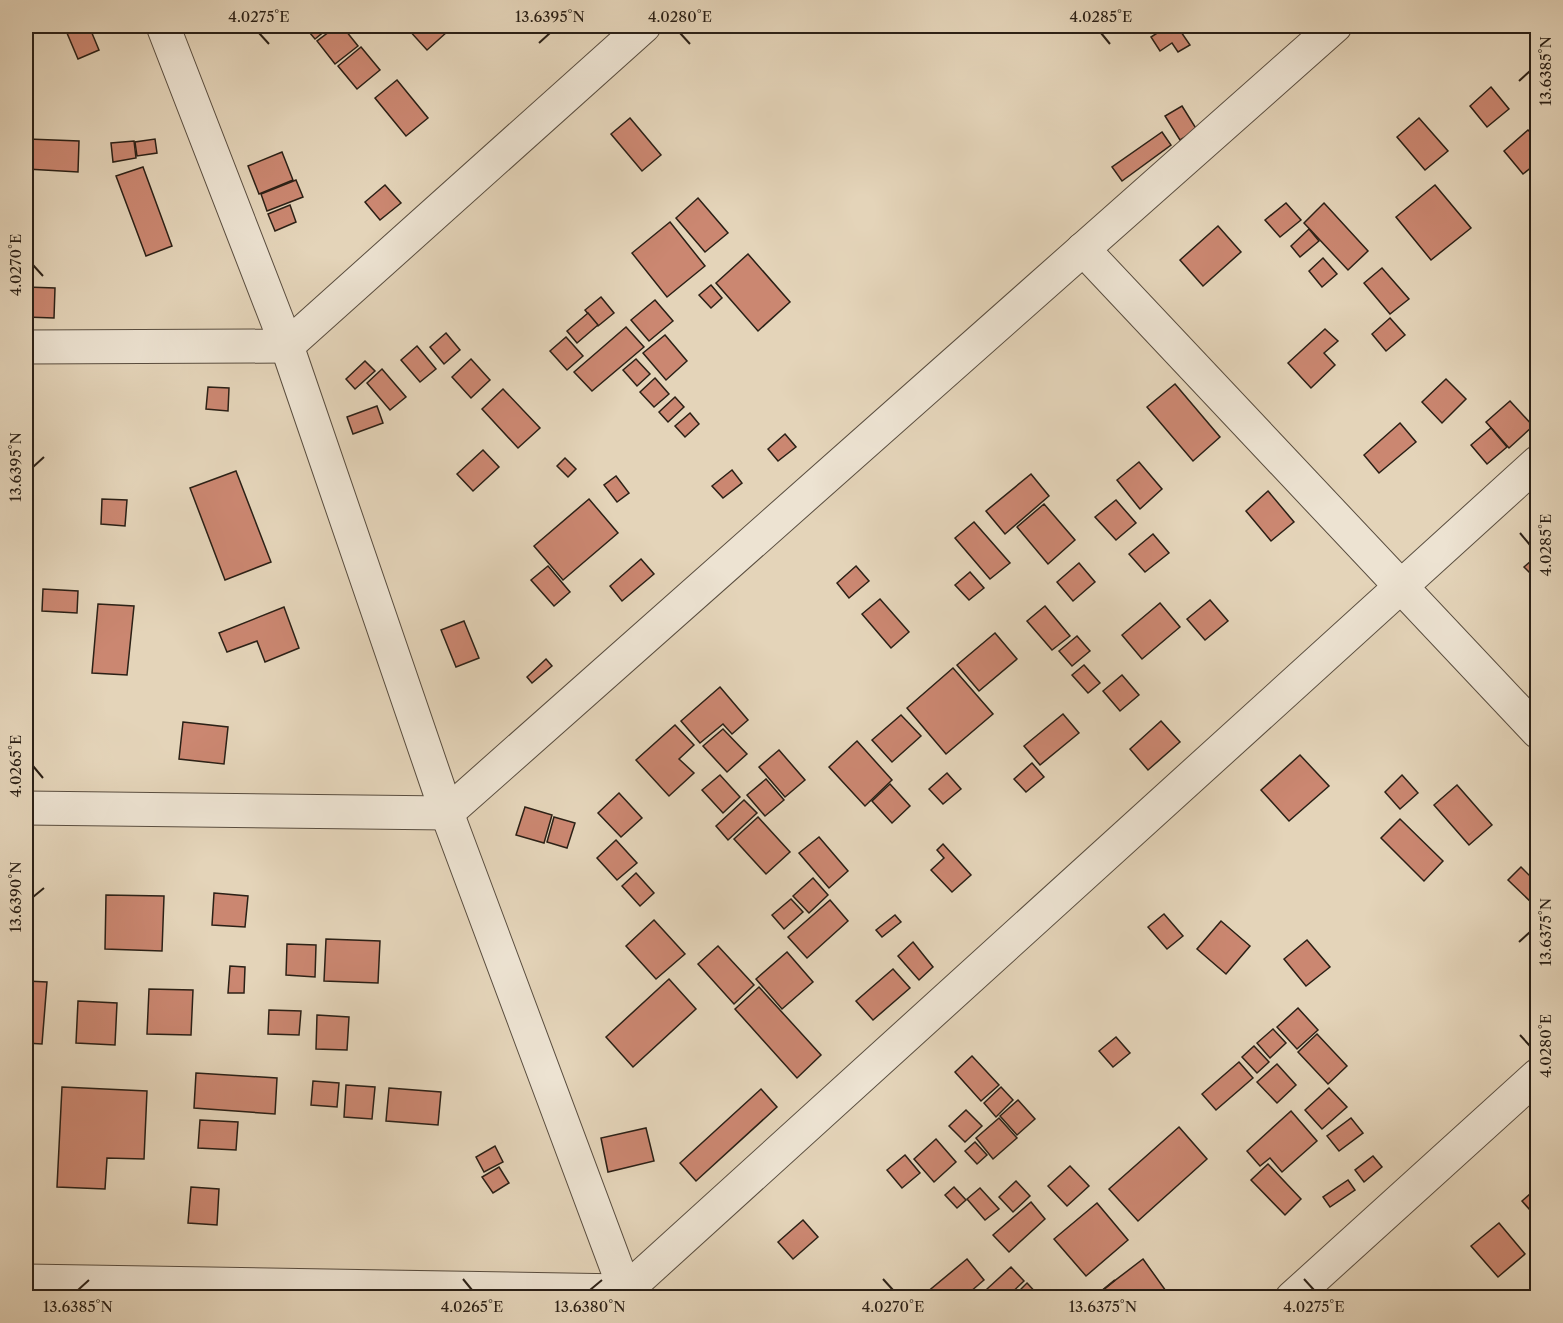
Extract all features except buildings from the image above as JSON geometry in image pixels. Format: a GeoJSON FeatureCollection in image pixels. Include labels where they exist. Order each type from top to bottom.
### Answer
{"type":"FeatureCollection","features":[{"type":"Feature","properties":{"kind":"street"},"geometry":{"type":"LineString","coordinates":[[163,26],[287,346],[447,813],[627,1294]]}},
{"type":"Feature","properties":{"kind":"street"},"geometry":{"type":"LineString","coordinates":[[26,347],[287,346],[644,26]]}},
{"type":"Feature","properties":{"kind":"street"},"geometry":{"type":"LineString","coordinates":[[26,808],[447,813],[1335,26]]}},
{"type":"Feature","properties":{"kind":"street"},"geometry":{"type":"LineString","coordinates":[[1083,249],[1538,732]]}},
{"type":"Feature","properties":{"kind":"street"},"geometry":{"type":"LineString","coordinates":[[26,1281],[627,1294],[1538,462]]}},
{"type":"Feature","properties":{"kind":"street"},"geometry":{"type":"LineString","coordinates":[[1292,1298],[1538,1075]]}}]}
